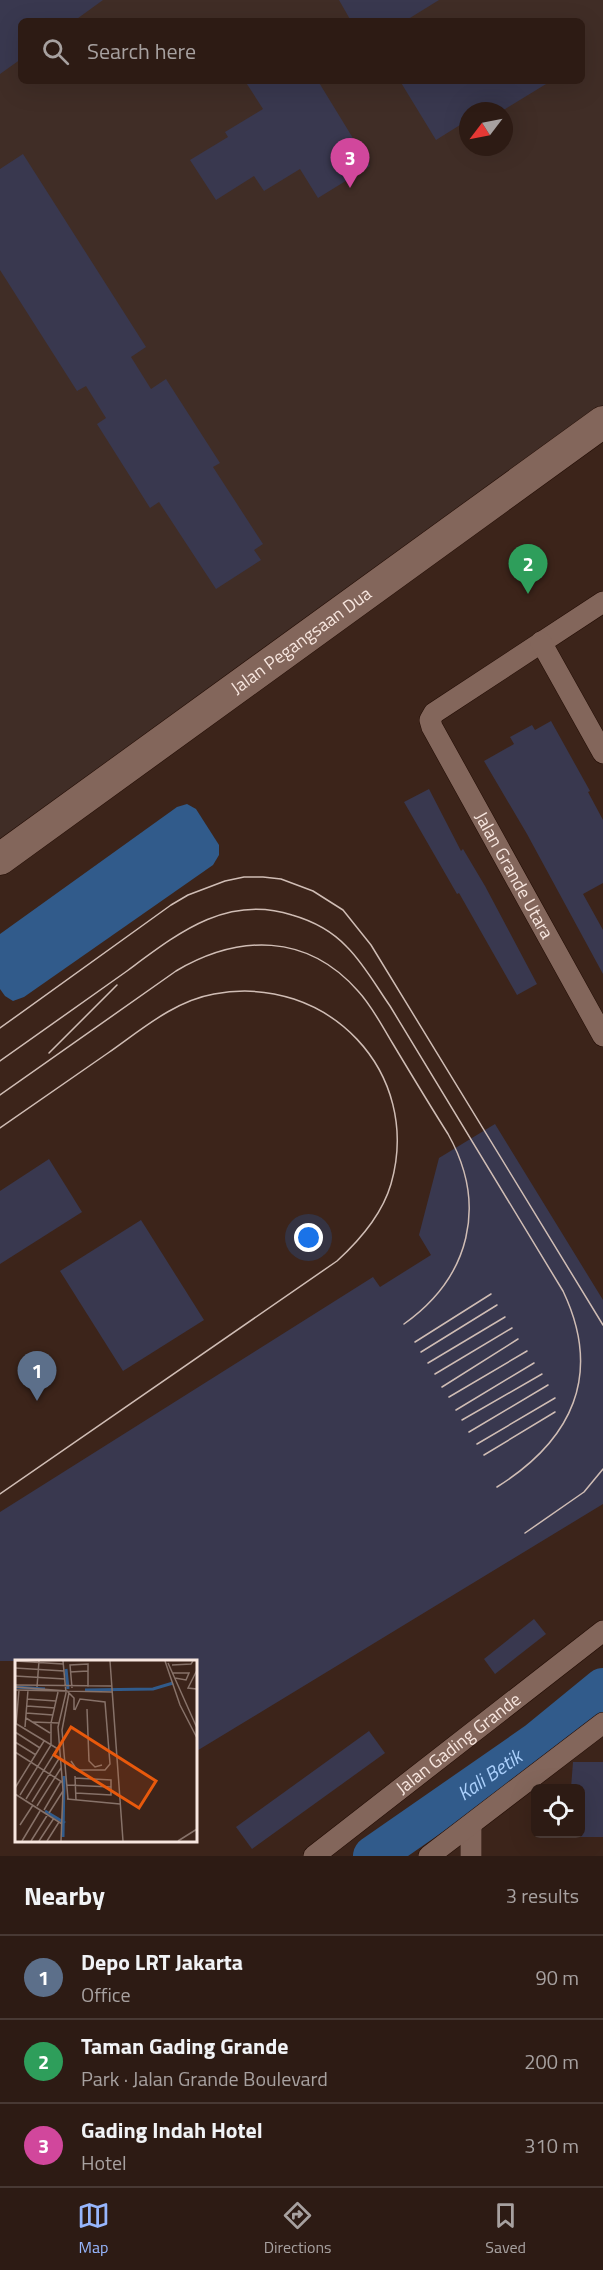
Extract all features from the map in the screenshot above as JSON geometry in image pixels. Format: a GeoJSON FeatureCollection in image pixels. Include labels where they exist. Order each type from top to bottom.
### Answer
{"type":"FeatureCollection","features":[{"type":"Feature","properties":{"kind":"main road","name":"Jalan Pegangsaan Dua"},"geometry":{"type":"LineString","coordinates":[[0,859],[603,422]]}},
{"type":"Feature","properties":{"kind":"street"},"geometry":{"type":"LineString","coordinates":[[603,602],[541,642],[603,753]]}},
{"type":"Feature","properties":{"kind":"street","name":"Jalan Grande Utara"},"geometry":{"type":"LineString","coordinates":[[541,642],[434,713],[430,720],[603,1036]]}},
{"type":"Feature","properties":{"kind":"street","name":"Jalan Gading Grande"},"geometry":{"type":"LineString","coordinates":[[314,1856],[603,1631]]}},
{"type":"Feature","properties":{"kind":"street"},"geometry":{"type":"LineString","coordinates":[[429,1856],[603,1724]]}},
{"type":"Feature","properties":{"kind":"street"},"geometry":{"type":"LineString","coordinates":[[574,1746],[603,1746]]}},
{"type":"Feature","properties":{"kind":"street"},"geometry":{"type":"LineString","coordinates":[[471,1825],[471,1856]]}},
{"type":"Feature","properties":{"kind":"shaded area"},"geometry":{"type":"Polygon","coordinates":[[[0,0],[603,0],[603,437],[0,871],[0,0]]]}},
{"type":"Feature","properties":{"kind":"water"},"geometry":{"type":"Polygon","coordinates":[[[187,804],[196,809],[219,845],[219,855],[213,865],[24,997],[13,1001],[5,996],[0,989],[0,934],[177,807],[187,804]]]}},
{"type":"Feature","properties":{"kind":"building"},"geometry":{"type":"Polygon","coordinates":[[[0,0],[103,0],[78,18],[18,18],[18,61],[0,74],[0,0]]]}},
{"type":"Feature","properties":{"kind":"building"},"geometry":{"type":"Polygon","coordinates":[[[339,0],[439,0],[410,18],[349,18],[339,0]]]}},
{"type":"Feature","properties":{"kind":"building"},"geometry":{"type":"Polygon","coordinates":[[[247,84],[320,84],[370,166],[318,198],[300,169],[264,191],[254,176],[216,200],[190,160],[228,137],[225,132],[263,109],[247,84]]]}},
{"type":"Feature","properties":{"kind":"building"},"geometry":{"type":"Polygon","coordinates":[[[402,84],[546,84],[513,104],[513,102],[459,102],[459,126],[436,140],[402,84]]]}},
{"type":"Feature","properties":{"kind":"building"},"geometry":{"type":"Polygon","coordinates":[[[23,154],[146,347],[131,357],[151,389],[166,379],[220,463],[213,467],[263,544],[254,550],[261,560],[216,589],[159,502],[150,508],[97,424],[106,418],[86,386],[77,391],[0,270],[0,169],[23,154]]]}},
{"type":"Feature","properties":{"kind":"building"},"geometry":{"type":"Polygon","coordinates":[[[551,721],[590,791],[588,792],[603,820],[603,883],[583,894],[603,930],[603,974],[527,834],[484,761],[514,744],[510,737],[532,725],[535,730],[551,721]]]}},
{"type":"Feature","properties":{"kind":"building"},"geometry":{"type":"Polygon","coordinates":[[[429,789],[461,851],[463,849],[485,886],[537,984],[517,995],[404,802],[429,789]]]}},
{"type":"Feature","properties":{"kind":"building"},"geometry":{"type":"Polygon","coordinates":[[[495,1124],[603,1300],[603,1504],[196,1751],[196,1660],[0,1661],[0,1512],[373,1277],[380,1287],[431,1255],[419,1235],[439,1158],[495,1124]]]}},
{"type":"Feature","properties":{"kind":"building"},"geometry":{"type":"Polygon","coordinates":[[[49,1159],[82,1212],[0,1264],[0,1191],[49,1159]]]}},
{"type":"Feature","properties":{"kind":"building"},"geometry":{"type":"Polygon","coordinates":[[[141,1220],[204,1320],[123,1371],[60,1271],[141,1220]]]}},
{"type":"Feature","properties":{"kind":"building"},"geometry":{"type":"Polygon","coordinates":[[[534,1619],[546,1634],[495,1674],[484,1659],[534,1619]]]}},
{"type":"Feature","properties":{"kind":"building"},"geometry":{"type":"Polygon","coordinates":[[[369,1731],[385,1753],[252,1849],[236,1827],[369,1731]]]}},
{"type":"Feature","properties":{"kind":"building"},"geometry":{"type":"Polygon","coordinates":[[[573,1762],[603,1762],[603,1837],[585,1837],[585,1784],[571,1784],[573,1762]]]}},
{"type":"Feature","properties":{"kind":"waterway","name":"Kali Betik"},"geometry":{"type":"LineString","coordinates":[[373,1856],[537,1742],[603,1688]]}},
{"type":"Feature","properties":{"kind":"tram line"},"geometry":{"type":"LineString","coordinates":[[0,1028],[188,895],[225,881],[244,877],[281,879],[313,891],[343,910],[371,945],[603,1325]]}},
{"type":"Feature","properties":{"kind":"tram line"},"geometry":{"type":"LineString","coordinates":[[0,1061],[165,944],[204,921],[245,910],[268,910],[307,920],[322,927],[341,941],[370,975],[390,1006],[563,1291],[575,1322],[580,1350],[579,1378],[573,1403],[561,1426],[545,1448],[523,1469],[497,1487]]}},
{"type":"Feature","properties":{"kind":"tram line"},"geometry":{"type":"LineString","coordinates":[[0,1095],[176,971],[200,959],[224,950],[272,945],[295,949],[317,958],[338,972],[358,991],[372,1010],[448,1134],[460,1161],[467,1187],[469,1213],[466,1238],[457,1262],[444,1284],[426,1305],[404,1324]]}},
{"type":"Feature","properties":{"kind":"tram line"},"geometry":{"type":"LineString","coordinates":[[49,1053],[117,985]]}},
{"type":"Feature","properties":{"kind":"tram line"},"geometry":{"type":"LineString","coordinates":[[0,1128],[145,1026],[185,1003],[214,994],[255,992],[294,999],[328,1015],[357,1039],[379,1069],[393,1104],[397,1143],[391,1184],[382,1206],[362,1236],[337,1261],[0,1494]]}},
{"type":"Feature","properties":{"kind":"tram line"},"geometry":{"type":"LineString","coordinates":[[415,1342],[491,1294]]}},
{"type":"Feature","properties":{"kind":"tram line"},"geometry":{"type":"LineString","coordinates":[[421,1352],[497,1305]]}},
{"type":"Feature","properties":{"kind":"tram line"},"geometry":{"type":"LineString","coordinates":[[428,1363],[505,1317]]}},
{"type":"Feature","properties":{"kind":"tram line"},"geometry":{"type":"LineString","coordinates":[[435,1374],[512,1328]]}},
{"type":"Feature","properties":{"kind":"tram line"},"geometry":{"type":"LineString","coordinates":[[442,1387],[518,1339]]}},
{"type":"Feature","properties":{"kind":"tram line"},"geometry":{"type":"LineString","coordinates":[[449,1397],[527,1351]]}},
{"type":"Feature","properties":{"kind":"tram line"},"geometry":{"type":"LineString","coordinates":[[456,1410],[534,1363]]}},
{"type":"Feature","properties":{"kind":"tram line"},"geometry":{"type":"LineString","coordinates":[[462,1420],[542,1374]]}},
{"type":"Feature","properties":{"kind":"tram line"},"geometry":{"type":"LineString","coordinates":[[469,1432],[548,1385]]}},
{"type":"Feature","properties":{"kind":"tram line"},"geometry":{"type":"LineString","coordinates":[[477,1444],[555,1398]]}},
{"type":"Feature","properties":{"kind":"tram line"},"geometry":{"type":"LineString","coordinates":[[484,1455],[555,1412]]}},
{"type":"Feature","properties":{"kind":"tram line"},"geometry":{"type":"LineString","coordinates":[[525,1533],[584,1492],[603,1469]]}},
{"type":"Feature","properties":{"kind":"place","name":"Gading Indah Hotel"},"geometry":{"type":"Point","coordinates":[350,188]}},
{"type":"Feature","properties":{"kind":"place","name":"Taman Gading Grande"},"geometry":{"type":"Point","coordinates":[528,594]}},
{"type":"Feature","properties":{"kind":"place","name":"Depo LRT Jakarta"},"geometry":{"type":"Point","coordinates":[37,1401]}}]}
